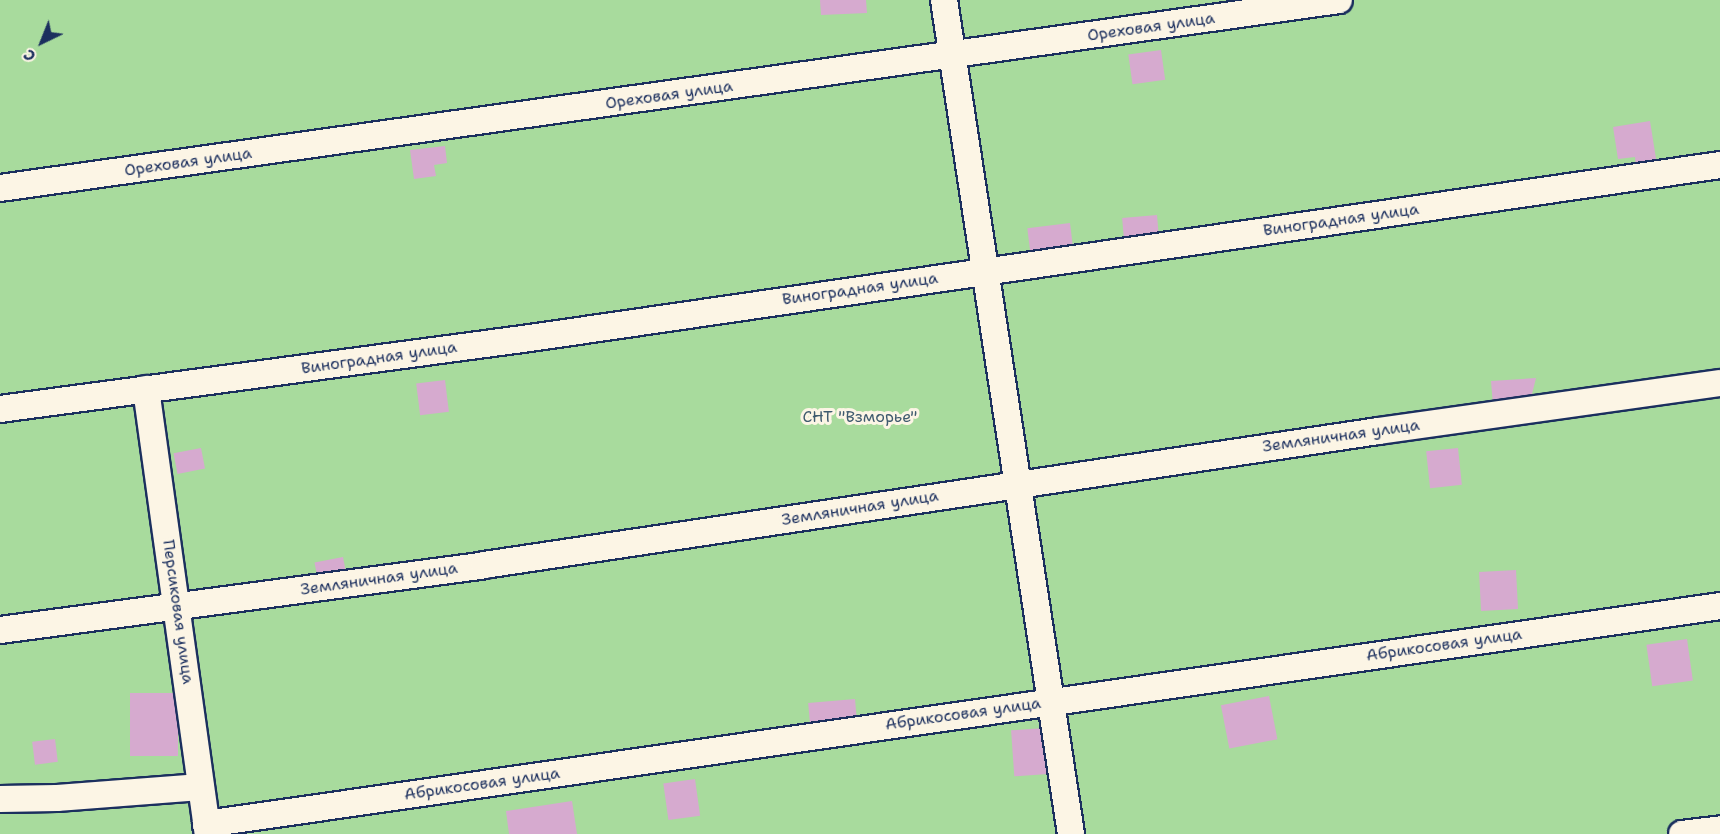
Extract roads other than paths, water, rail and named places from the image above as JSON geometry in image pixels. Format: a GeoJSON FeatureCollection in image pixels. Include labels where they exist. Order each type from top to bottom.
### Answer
{"type":"FeatureCollection","features":[{"type":"Feature","properties":{"kind":"street"},"geometry":{"type":"LineString","coordinates":[[945,0],[987,271],[1016,485],[1071,834]]}},
{"type":"Feature","properties":{"kind":"street","name":"Ореховая улица"},"geometry":{"type":"LineString","coordinates":[[0,188],[1339,0]]}},
{"type":"Feature","properties":{"kind":"street","name":"Виноградная улица"},"geometry":{"type":"LineString","coordinates":[[0,409],[530,338],[1720,165]]}},
{"type":"Feature","properties":{"kind":"street","name":"Земляничная улица"},"geometry":{"type":"LineString","coordinates":[[0,630],[484,565],[1720,383]]}},
{"type":"Feature","properties":{"kind":"street","name":"Персиковая улица"},"geometry":{"type":"LineString","coordinates":[[146,390],[178,606],[207,829]]}},
{"type":"Feature","properties":{"kind":"street","name":"Абрикосовая улица"},"geometry":{"type":"LineString","coordinates":[[207,829],[1051,702],[1720,606]]}},
{"type":"Feature","properties":{"kind":"street"},"geometry":{"type":"LineString","coordinates":[[0,799],[57,798],[201,787]]}},
{"type":"Feature","properties":{"kind":"street"},"geometry":{"type":"LineString","coordinates":[[1682,834],[1720,829]]}},
{"type":"Feature","properties":{"kind":"park label","name":"СНТ \"Взморье\""},"geometry":{"type":"Point","coordinates":[860,417]}}]}
